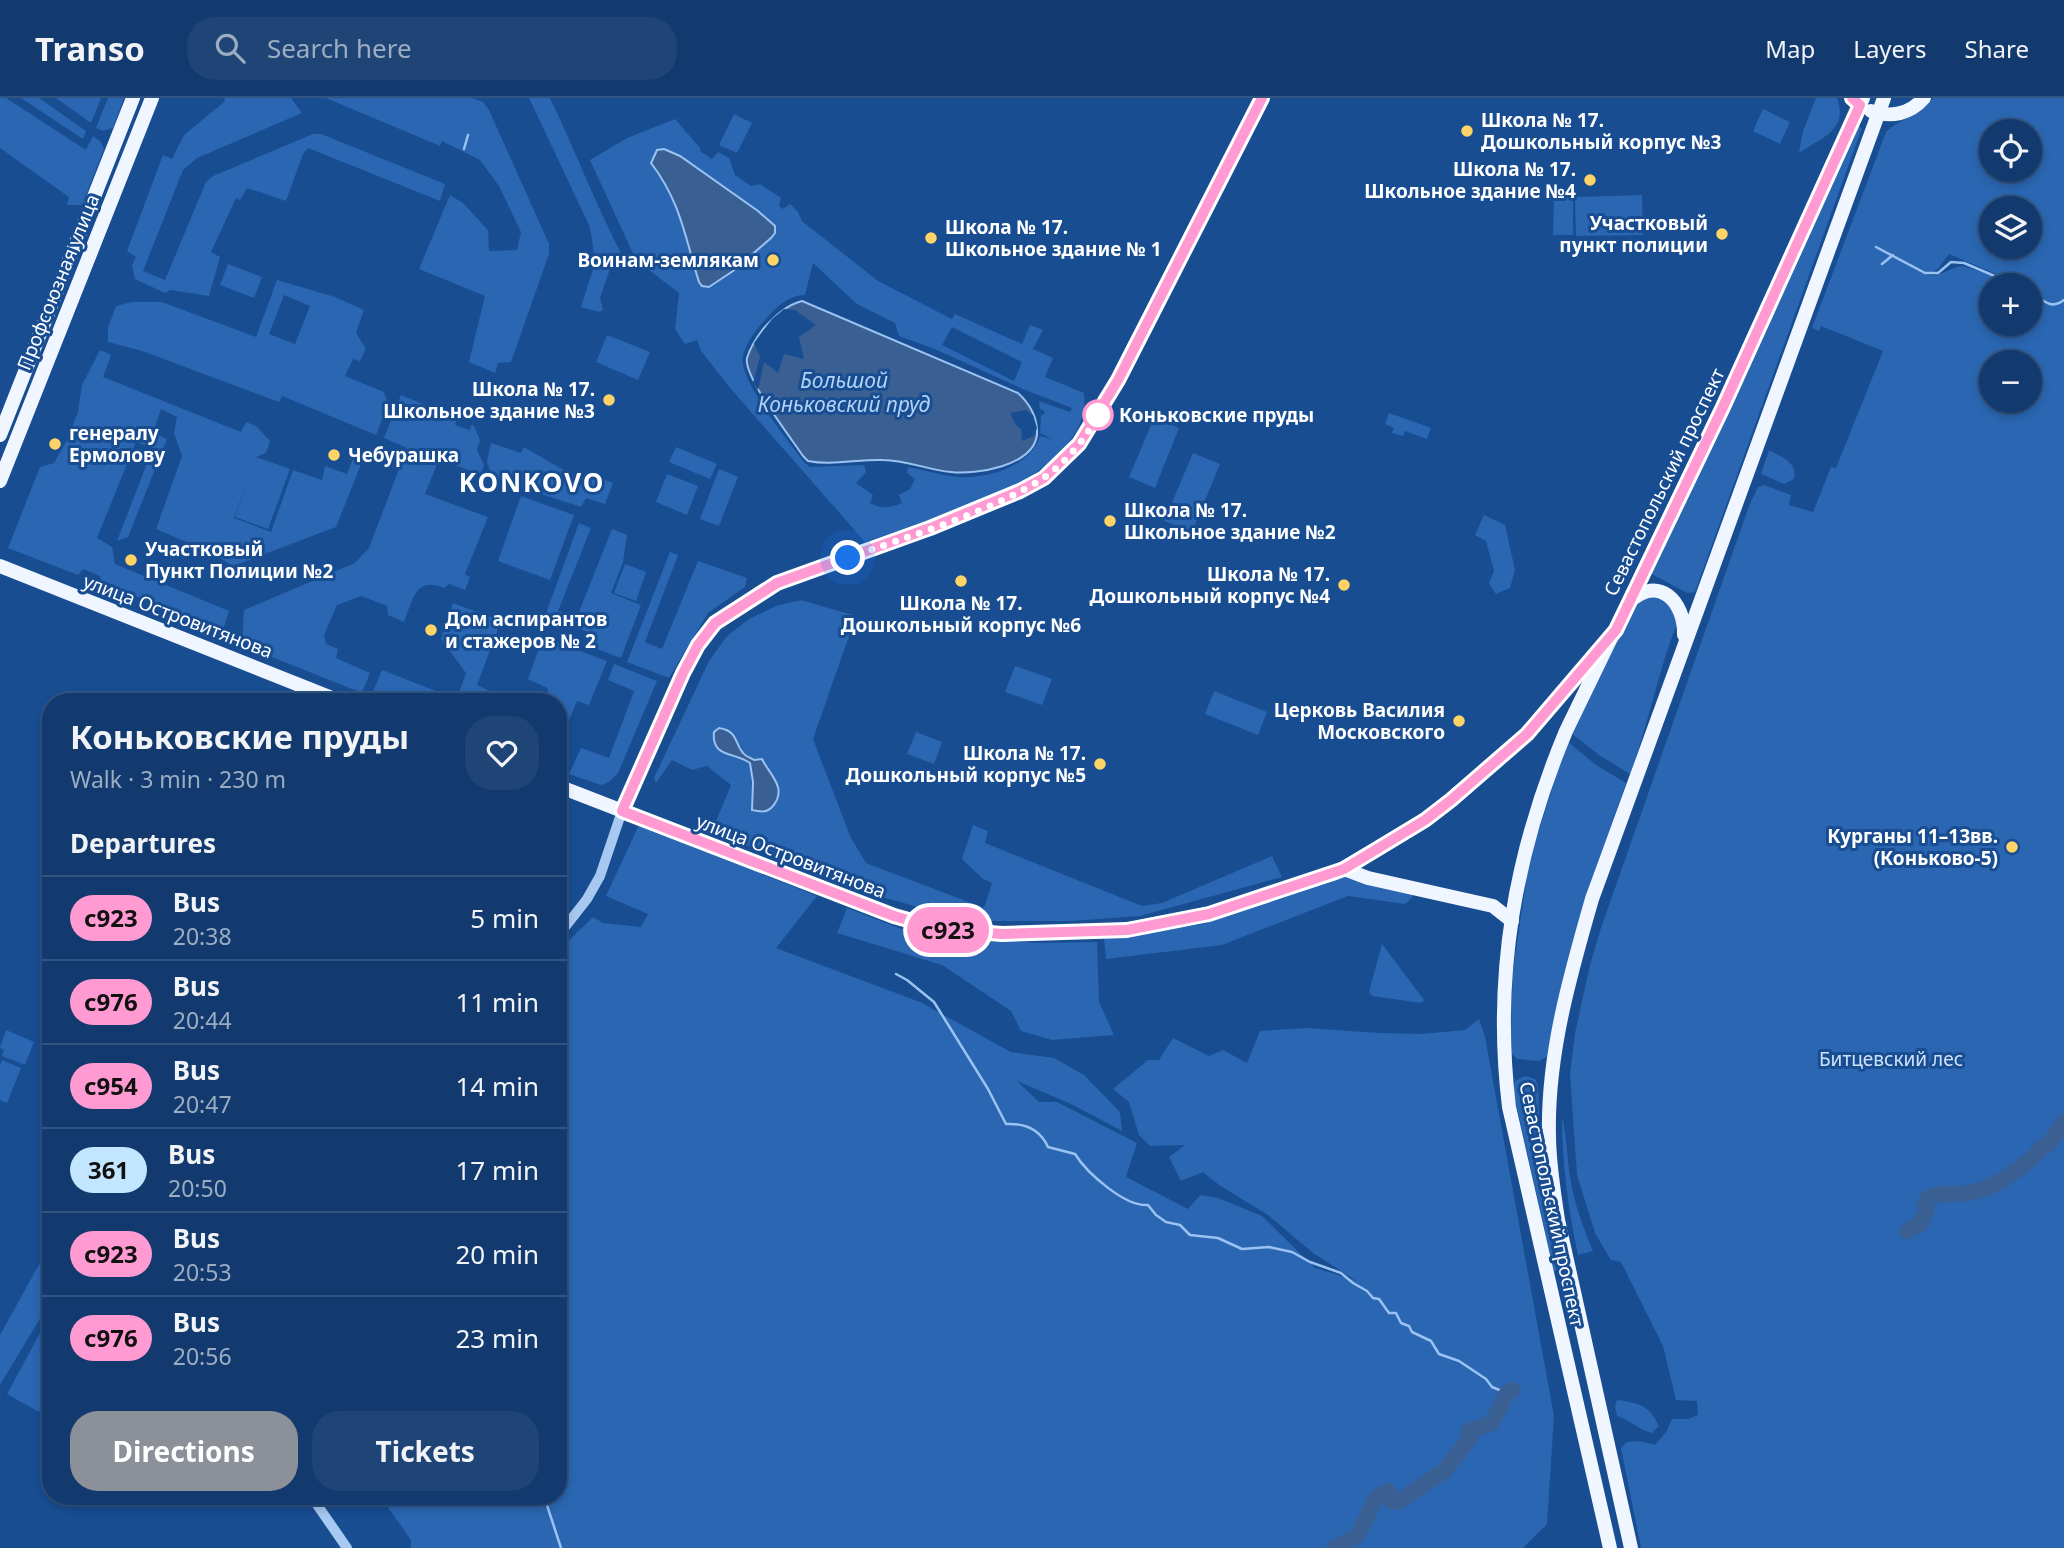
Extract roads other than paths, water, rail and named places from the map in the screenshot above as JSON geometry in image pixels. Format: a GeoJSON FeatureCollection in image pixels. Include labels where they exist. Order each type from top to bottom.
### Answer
{"type":"FeatureCollection","features":[{"type":"Feature","properties":{"kind":"main road"},"geometry":{"type":"LineString","coordinates":[[0,435],[133,98]]}},
{"type":"Feature","properties":{"kind":"main road","name":"Профсоюзная улица"},"geometry":{"type":"LineString","coordinates":[[0,481],[152,98]]}},
{"type":"Feature","properties":{"kind":"main road","name":"Севастопольский проспект"},"geometry":{"type":"LineString","coordinates":[[1631,1548],[1558,1220],[1549,1134],[1551,1094],[1562,1013],[1575,955],[1592,899],[1884,98]]}},
{"type":"Feature","properties":{"kind":"main road"},"geometry":{"type":"LineString","coordinates":[[1858,100],[1877,113],[1902,113],[1924,98]]}},
{"type":"Feature","properties":{"kind":"main road","name":"Севастопольский проспект"},"geometry":{"type":"LineString","coordinates":[[1610,1548],[1509,1107],[1504,1066],[1503,1007],[1521,864],[1545,780],[1566,731],[1723,407],[1858,100]]}},
{"type":"Feature","properties":{"kind":"main road","name":"улица Островитянова"},"geometry":{"type":"LineString","coordinates":[[0,566],[319,693]]}},
{"type":"Feature","properties":{"kind":"main road"},"geometry":{"type":"LineString","coordinates":[[1627,604],[1635,596],[1646,592],[1658,592],[1671,597],[1679,606],[1683,618],[1684,644]]}},
{"type":"Feature","properties":{"kind":"main road","name":"улица Островитянова"},"geometry":{"type":"LineString","coordinates":[[567,790],[894,916],[940,929],[1002,934],[1127,930],[1209,914],[1344,869],[1425,820],[1527,734],[1616,630]]}},
{"type":"Feature","properties":{"kind":"main road"},"geometry":{"type":"LineString","coordinates":[[1344,869],[1421,891],[1493,906],[1512,921]]}},
{"type":"Feature","properties":{"kind":"street"},"geometry":{"type":"LineString","coordinates":[[567,925],[587,899],[600,876],[622,811],[683,673],[698,645],[715,623],[777,583],[930,528],[1020,491],[1044,478],[1079,444],[1118,380],[1262,98]]}},
{"type":"Feature","properties":{"kind":"street"},"geometry":{"type":"LineString","coordinates":[[317,1505],[346,1548]]}},
{"type":"Feature","properties":{"kind":"water"},"geometry":{"type":"Polygon","coordinates":[[[664,149],[680,156],[775,226],[775,233],[771,238],[733,271],[709,287],[702,286],[699,282],[676,206],[651,163],[657,150],[664,149]]]}},
{"type":"Feature","properties":{"kind":"water","name":"Большой Коньковский пруд"},"geometry":{"type":"Polygon","coordinates":[[[802,301],[1018,393],[1030,406],[1035,417],[1037,435],[1033,446],[1015,461],[1002,466],[962,473],[892,460],[826,463],[808,461],[760,392],[752,378],[747,358],[763,329],[786,308],[802,301]]]}},
{"type":"Feature","properties":{"kind":"water"},"geometry":{"type":"Polygon","coordinates":[[[719,728],[733,734],[746,755],[754,760],[762,759],[773,776],[779,793],[768,810],[752,810],[753,782],[750,763],[725,753],[716,746],[714,732],[719,728]]]}},
{"type":"Feature","properties":{"kind":"waterway"},"geometry":{"type":"LineString","coordinates":[[464,149],[468,135]]}},
{"type":"Feature","properties":{"kind":"waterway"},"geometry":{"type":"LineString","coordinates":[[1876,247],[1925,273],[1938,273],[1951,262],[1964,263],[1988,273]]}},
{"type":"Feature","properties":{"kind":"waterway"},"geometry":{"type":"LineString","coordinates":[[1882,264],[1893,255]]}},
{"type":"Feature","properties":{"kind":"waterway"},"geometry":{"type":"LineString","coordinates":[[2042,300],[2050,304],[2064,300]]}},
{"type":"Feature","properties":{"kind":"waterway"},"geometry":{"type":"LineString","coordinates":[[896,974],[934,1002],[988,1089],[1006,1124],[1031,1128],[1041,1136],[1048,1147],[1075,1154],[1088,1170],[1118,1195],[1129,1201],[1148,1205],[1156,1215],[1166,1222],[1180,1225],[1190,1235],[1218,1238],[1242,1249],[1269,1247],[1292,1252],[1310,1262],[1341,1273],[1373,1298],[1379,1299],[1389,1313],[1396,1313],[1401,1323],[1409,1326],[1412,1332],[1431,1341],[1439,1354],[1459,1361],[1486,1379],[1492,1387],[1507,1393]]}},
{"type":"Feature","properties":{"kind":"waterway"},"geometry":{"type":"LineString","coordinates":[[1907,1231],[1920,1224],[1929,1197],[1978,1191],[1996,1183],[2049,1144],[2064,1122]]}},
{"type":"Feature","properties":{"kind":"waterway"},"geometry":{"type":"LineString","coordinates":[[1334,1548],[1357,1536],[1376,1498],[1388,1491],[1391,1501],[1398,1502],[1444,1471],[1470,1438],[1469,1431],[1492,1423],[1507,1393],[1513,1390]]}},
{"type":"Feature","properties":{"kind":"waterway"},"geometry":{"type":"LineString","coordinates":[[547,1505],[561,1548]]}},
{"type":"Feature","properties":{"kind":"place","name":"Школа № 17. Дошкольный корпус №3"},"geometry":{"type":"Point","coordinates":[1467,131]}},
{"type":"Feature","properties":{"kind":"place","name":"Школа № 17. Школьное здание №4"},"geometry":{"type":"Point","coordinates":[1590,180]}},
{"type":"Feature","properties":{"kind":"place","name":"Участковый пункт полиции"},"geometry":{"type":"Point","coordinates":[1722,234]}},
{"type":"Feature","properties":{"kind":"place","name":"Школа № 17. Школьное здание № 1"},"geometry":{"type":"Point","coordinates":[931,238]}},
{"type":"Feature","properties":{"kind":"place","name":"Воинам-землякам"},"geometry":{"type":"Point","coordinates":[773,260]}},
{"type":"Feature","properties":{"kind":"place","name":"Школа № 17. Школьное здание №3"},"geometry":{"type":"Point","coordinates":[609,400]}},
{"type":"Feature","properties":{"kind":"place","name":"Коньковские пруды"},"geometry":{"type":"Point","coordinates":[1098,415]}},
{"type":"Feature","properties":{"kind":"place","name":"генералу Ермолову"},"geometry":{"type":"Point","coordinates":[55,444]}},
{"type":"Feature","properties":{"kind":"place","name":"Чебурашка"},"geometry":{"type":"Point","coordinates":[334,455]}},
{"type":"Feature","properties":{"kind":"place","name":"Школа № 17. Школьное здание №2"},"geometry":{"type":"Point","coordinates":[1110,521]}},
{"type":"Feature","properties":{"kind":"place","name":"Участковый Пункт Полиции №2"},"geometry":{"type":"Point","coordinates":[131,560]}},
{"type":"Feature","properties":{"kind":"place","name":"Школа № 17. Дошкольный корпус №6"},"geometry":{"type":"Point","coordinates":[961,581]}},
{"type":"Feature","properties":{"kind":"place","name":"Школа № 17. Дошкольный корпус №4"},"geometry":{"type":"Point","coordinates":[1344,585]}},
{"type":"Feature","properties":{"kind":"place","name":"Дом аспирантов и стажеров № 2"},"geometry":{"type":"Point","coordinates":[431,630]}},
{"type":"Feature","properties":{"kind":"place","name":"Церковь Василия Московского"},"geometry":{"type":"Point","coordinates":[1459,721]}},
{"type":"Feature","properties":{"kind":"place","name":"Школа № 17. Дошкольный корпус №5"},"geometry":{"type":"Point","coordinates":[1100,764]}},
{"type":"Feature","properties":{"kind":"place","name":"Курганы 11–13вв. (Коньково-5)"},"geometry":{"type":"Point","coordinates":[2012,847]}},
{"type":"Feature","properties":{"kind":"district","name":"KONKOVO"},"geometry":{"type":"Point","coordinates":[532,483]}},
{"type":"Feature","properties":{"kind":"park label","name":"Битцевский лес"},"geometry":{"type":"Point","coordinates":[1891,1059]}}]}
